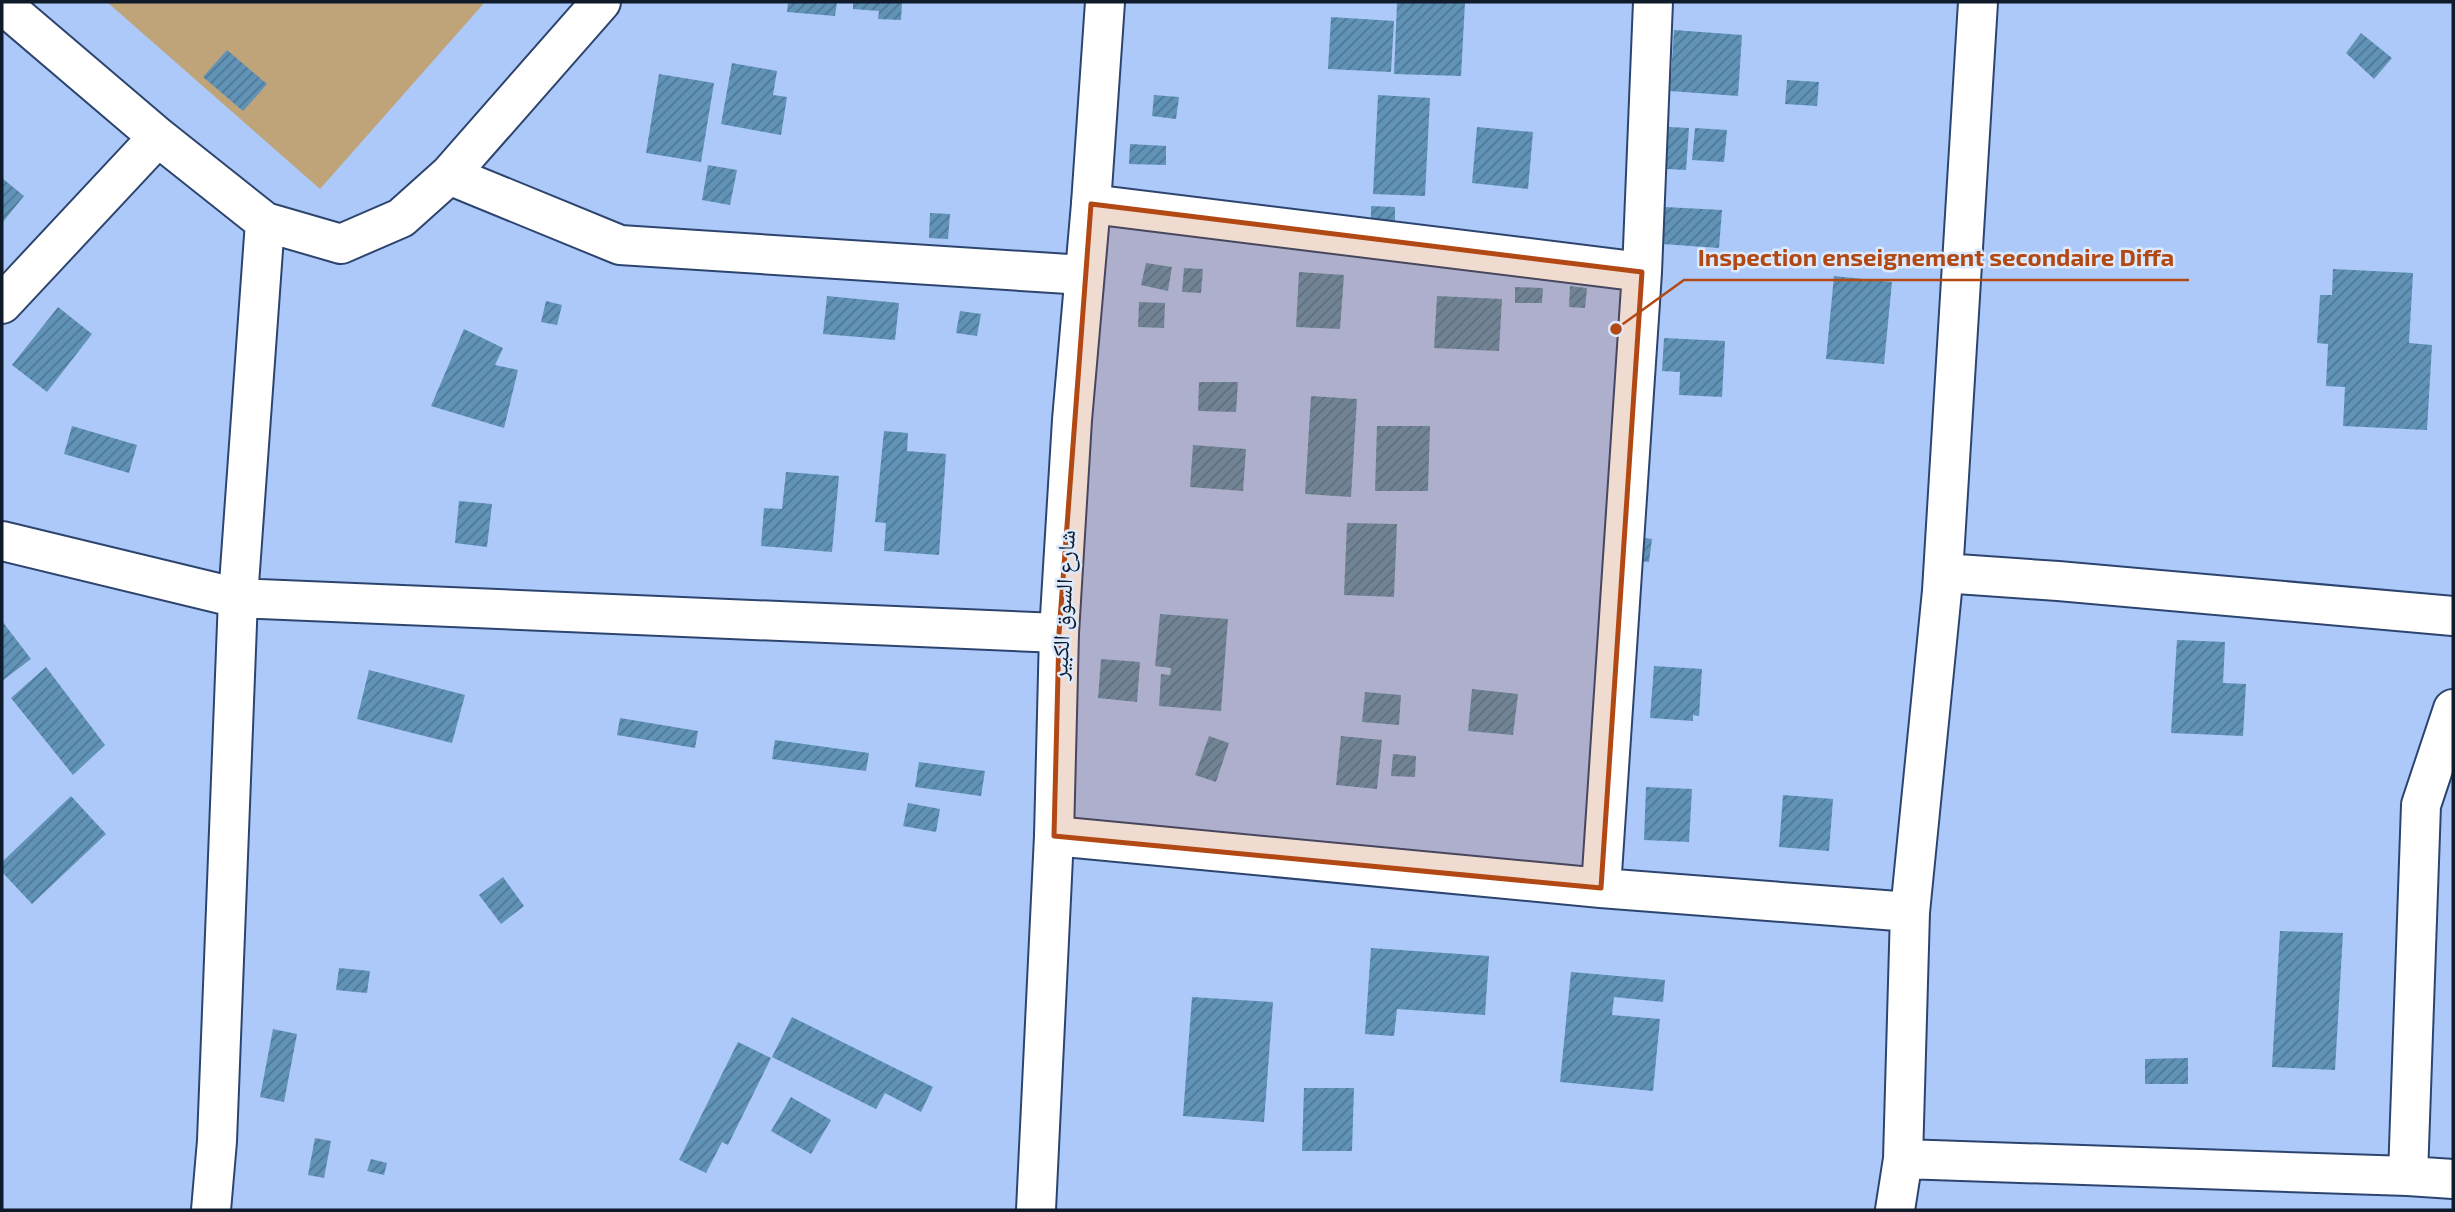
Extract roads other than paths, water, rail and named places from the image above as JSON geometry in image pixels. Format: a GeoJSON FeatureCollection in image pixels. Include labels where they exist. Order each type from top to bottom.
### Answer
{"type":"FeatureCollection","features":[{"type":"Feature","properties":{"kind":"street"},"geometry":{"type":"LineString","coordinates":[[2,4],[158,137],[265,222],[341,244],[401,218],[449,175],[601,2]]}},
{"type":"Feature","properties":{"kind":"street","name":"شارع السوق الكبير"},"geometry":{"type":"LineString","coordinates":[[1036,1210],[1054,836],[1059,633],[1105,2]]}},
{"type":"Feature","properties":{"kind":"street"},"geometry":{"type":"LineString","coordinates":[[1601,888],[1643,272],[1653,2]]}},
{"type":"Feature","properties":{"kind":"street"},"geometry":{"type":"LineString","coordinates":[[1895,1210],[1903,1159],[1910,912],[1943,573],[1978,2]]}},
{"type":"Feature","properties":{"kind":"street"},"geometry":{"type":"LineString","coordinates":[[2,304],[158,137]]}},
{"type":"Feature","properties":{"kind":"street"},"geometry":{"type":"LineString","coordinates":[[449,175],[620,245],[1084,275]]}},
{"type":"Feature","properties":{"kind":"street"},"geometry":{"type":"LineString","coordinates":[[1091,204],[1643,272]]}},
{"type":"Feature","properties":{"kind":"street"},"geometry":{"type":"LineString","coordinates":[[211,1210],[217,1141],[238,598],[265,222]]}},
{"type":"Feature","properties":{"kind":"street"},"geometry":{"type":"LineString","coordinates":[[2,541],[238,598],[1059,633]]}},
{"type":"Feature","properties":{"kind":"street"},"geometry":{"type":"LineString","coordinates":[[1943,573],[2453,617]]}},
{"type":"Feature","properties":{"kind":"street"},"geometry":{"type":"LineString","coordinates":[[2408,1175],[2421,805],[2453,709]]}},
{"type":"Feature","properties":{"kind":"street"},"geometry":{"type":"LineString","coordinates":[[1054,836],[1601,888],[1910,912]]}},
{"type":"Feature","properties":{"kind":"street"},"geometry":{"type":"LineString","coordinates":[[1903,1159],[2408,1175],[2453,1179]]}},
{"type":"Feature","properties":{"kind":"place","name":"Inspection enseignement secondaire Diffa"},"geometry":{"type":"Point","coordinates":[1616,329]}}]}
